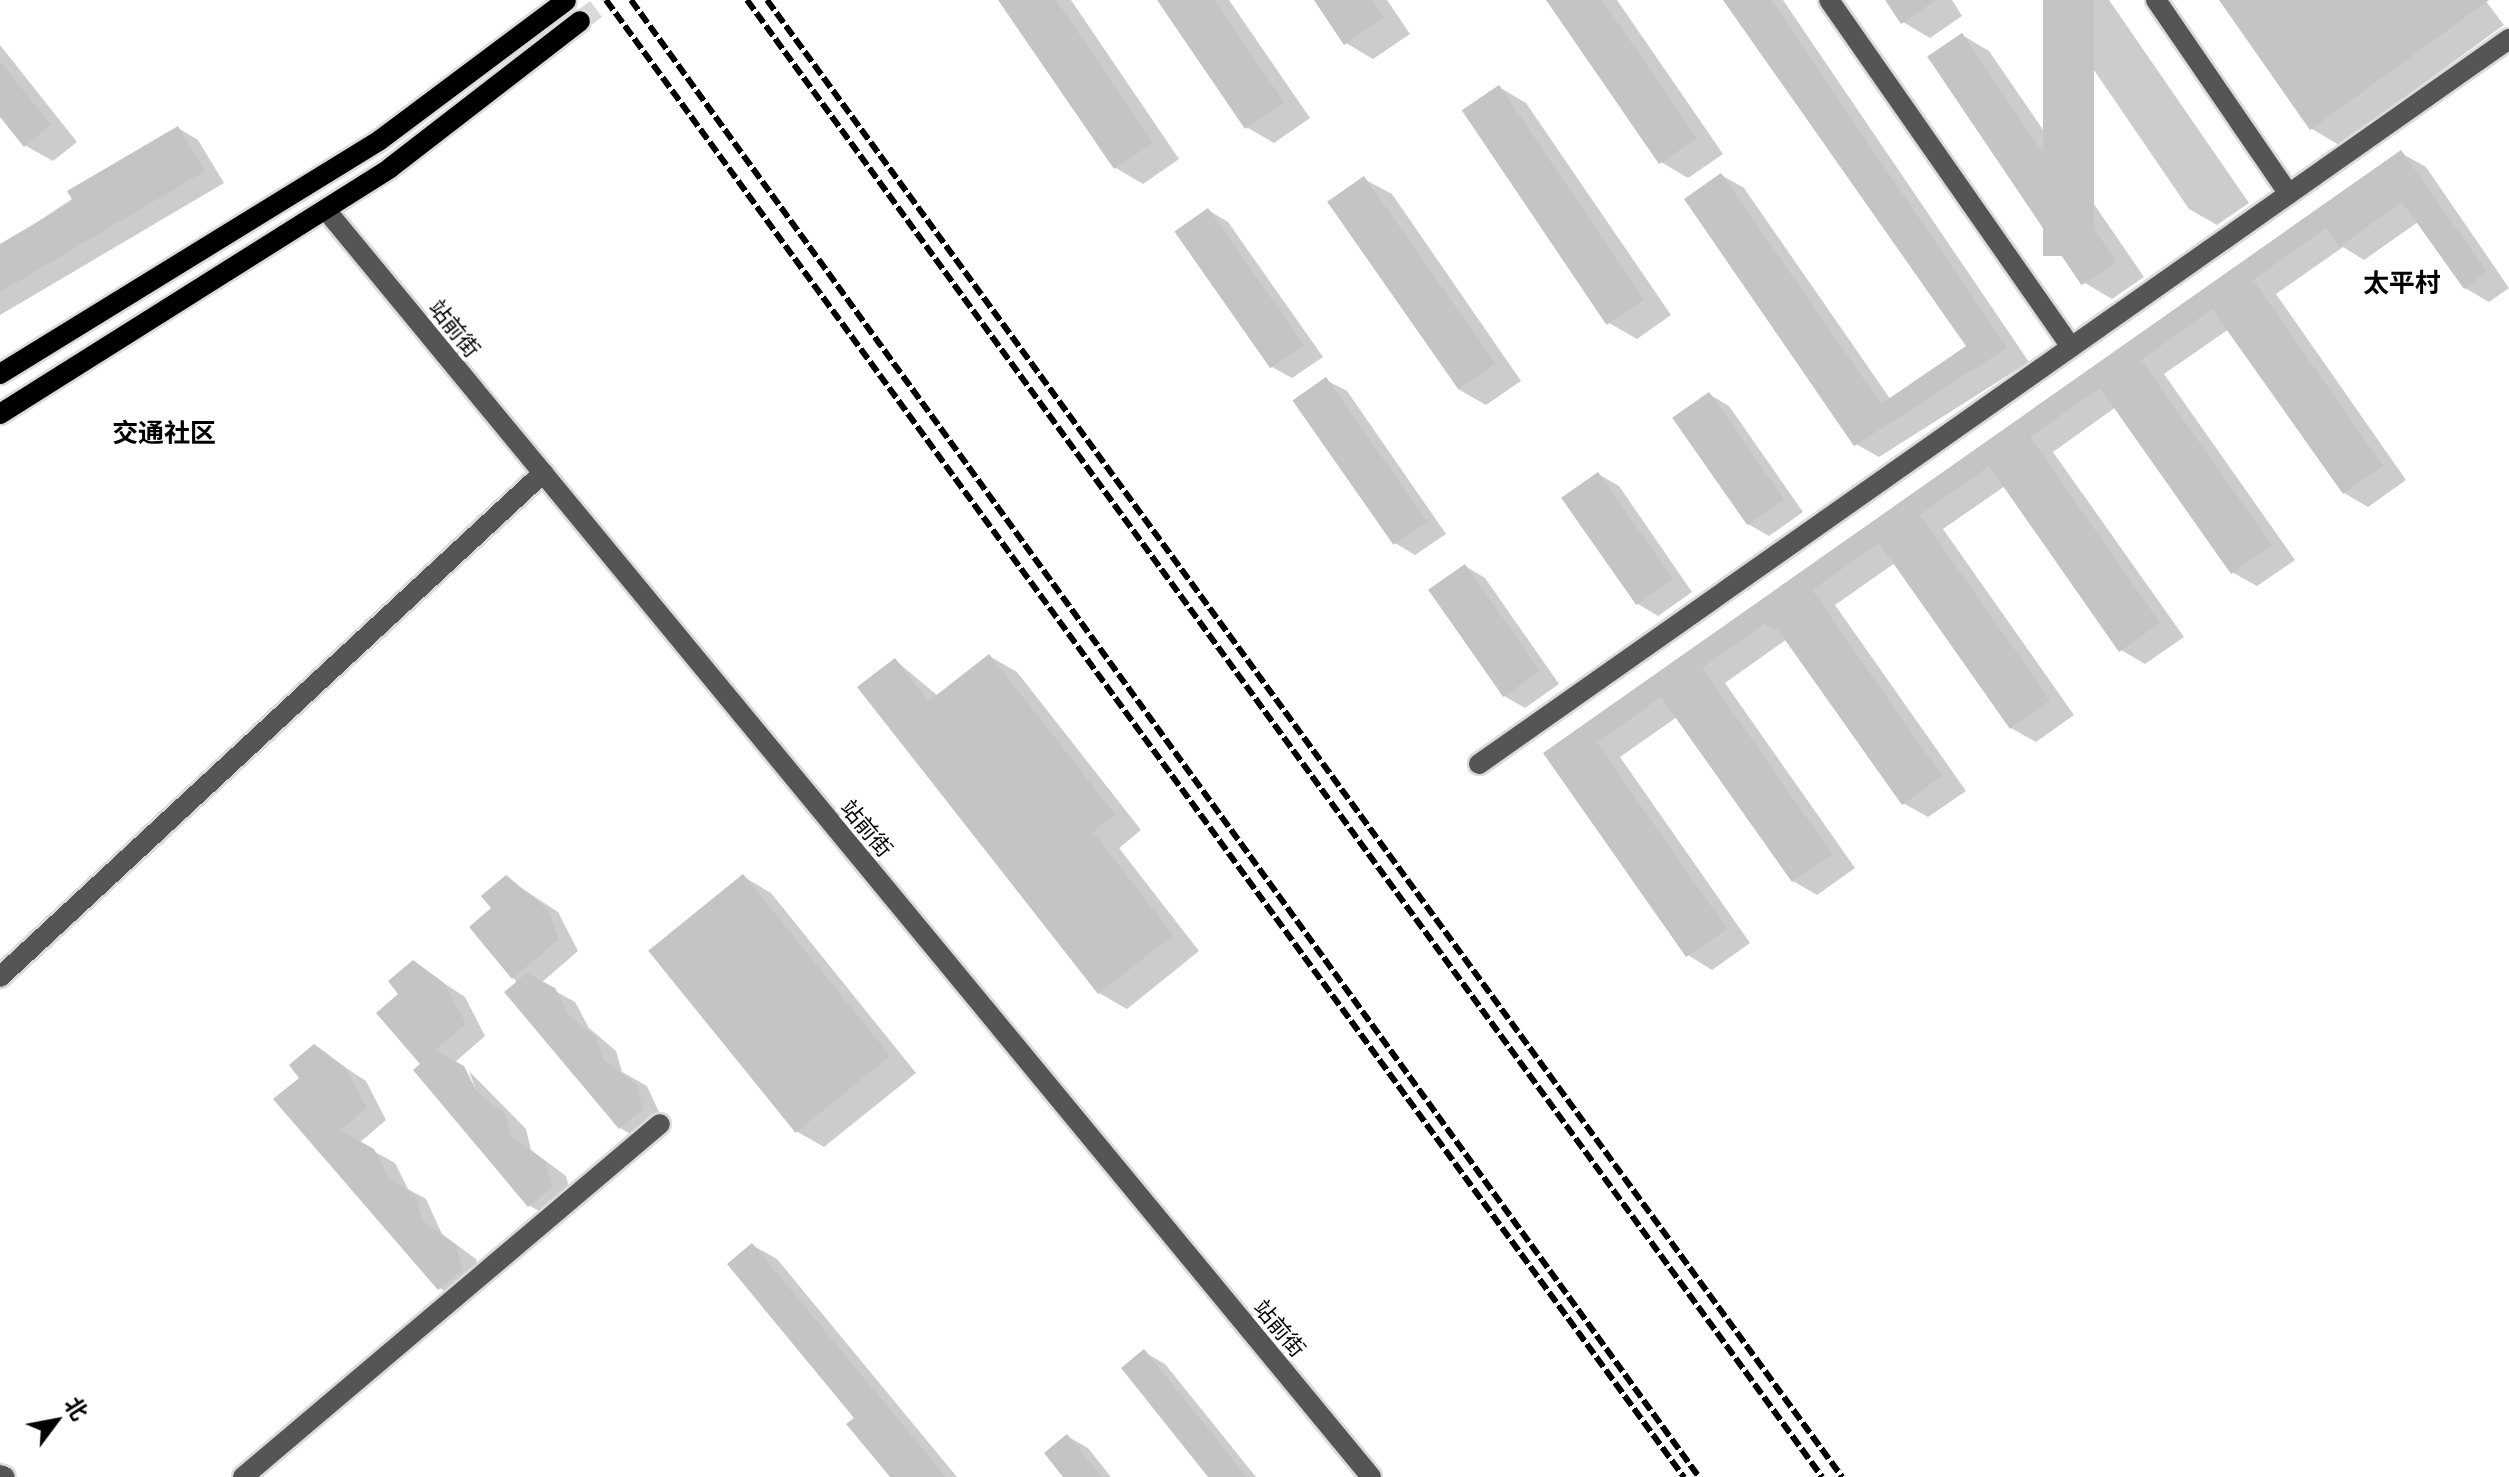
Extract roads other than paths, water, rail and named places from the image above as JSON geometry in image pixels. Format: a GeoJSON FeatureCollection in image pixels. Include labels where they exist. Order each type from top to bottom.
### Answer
{"type":"FeatureCollection","features":[{"type":"Feature","properties":{"kind":"main road"},"geometry":{"type":"LineString","coordinates":[[0,374],[380,140],[566,1]]}},
{"type":"Feature","properties":{"kind":"main road"},"geometry":{"type":"LineString","coordinates":[[0,414],[326,210],[580,21]]}},
{"type":"Feature","properties":{"kind":"street"},"geometry":{"type":"LineString","coordinates":[[1829,0],[2071,347]]}},
{"type":"Feature","properties":{"kind":"street"},"geometry":{"type":"LineString","coordinates":[[2156,0],[2289,194]]}},
{"type":"Feature","properties":{"kind":"street"},"geometry":{"type":"LineString","coordinates":[[1479,764],[2509,39]]}},
{"type":"Feature","properties":{"kind":"street","name":"站前街"},"geometry":{"type":"LineString","coordinates":[[326,210],[1371,1477]]}},
{"type":"Feature","properties":{"kind":"street"},"geometry":{"type":"LineString","coordinates":[[0,977],[543,473]]}},
{"type":"Feature","properties":{"kind":"street"},"geometry":{"type":"LineString","coordinates":[[243,1477],[660,1124]]}},
{"type":"Feature","properties":{"kind":"tunnel"},"geometry":{"type":"LineString","coordinates":[[580,21],[608,0]]}},
{"type":"Feature","properties":{"kind":"railway"},"geometry":{"type":"LineString","coordinates":[[606,0],[1684,1477]]}},
{"type":"Feature","properties":{"kind":"railway"},"geometry":{"type":"LineString","coordinates":[[631,0],[1699,1477]]}},
{"type":"Feature","properties":{"kind":"railway"},"geometry":{"type":"LineString","coordinates":[[747,0],[1822,1477]]}},
{"type":"Feature","properties":{"kind":"railway"},"geometry":{"type":"LineString","coordinates":[[767,0],[1842,1477]]}},
{"type":"Feature","properties":{"kind":"district","name":"太平村"},"geometry":{"type":"Point","coordinates":[2402,282]}},
{"type":"Feature","properties":{"kind":"district","name":"交通社区"},"geometry":{"type":"Point","coordinates":[164,432]}}]}
